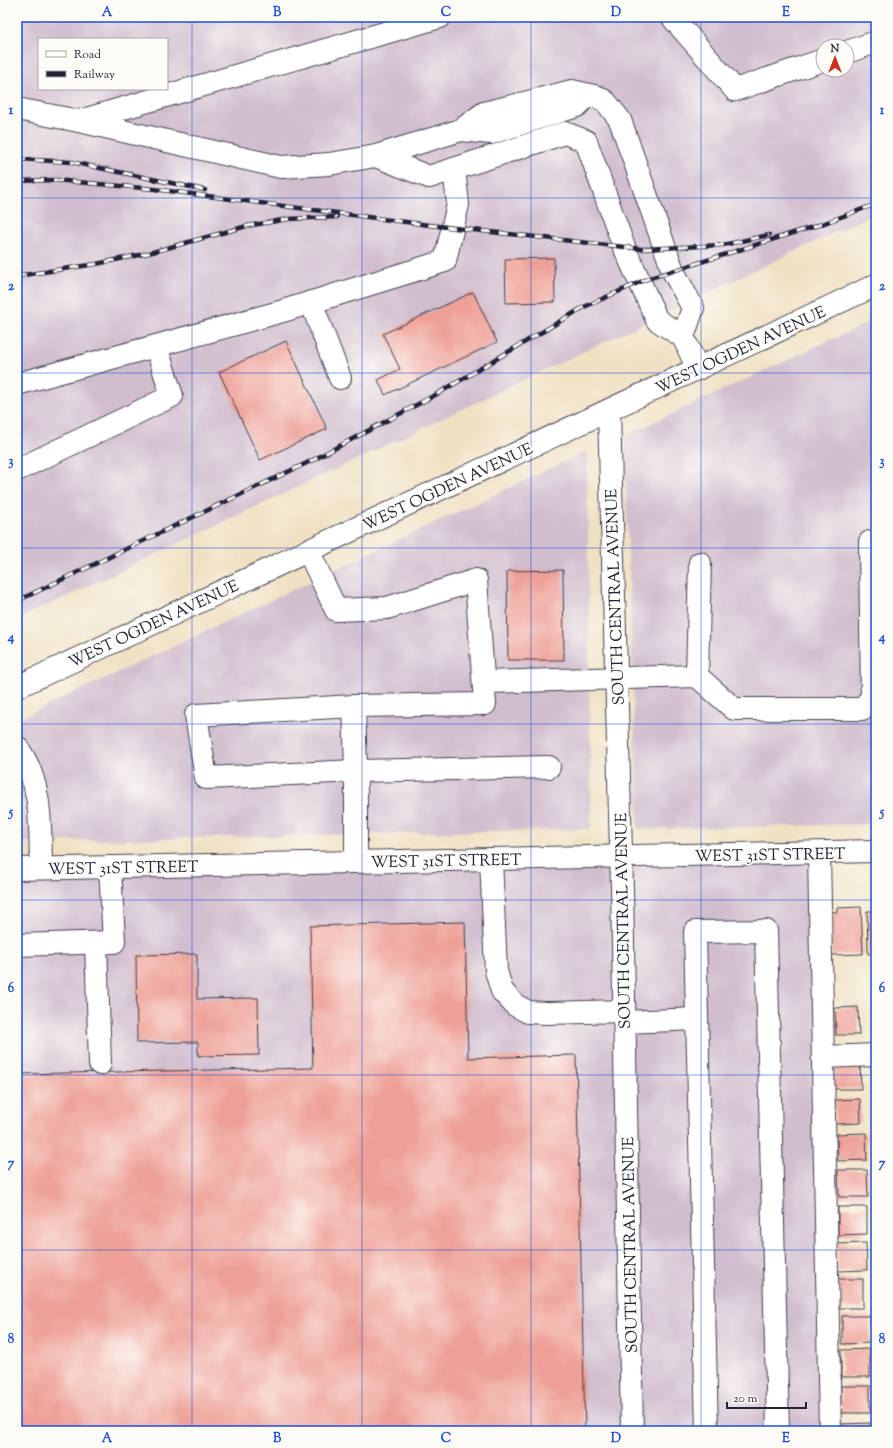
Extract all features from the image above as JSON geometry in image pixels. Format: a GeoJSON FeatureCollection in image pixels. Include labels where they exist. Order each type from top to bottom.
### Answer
{"type":"FeatureCollection","features":[{"type":"Feature","properties":{"kind":"main road"},"geometry":{"type":"LineString","coordinates":[[79,121],[440,17]]}},
{"type":"Feature","properties":{"kind":"main road"},"geometry":{"type":"LineString","coordinates":[[672,17],[735,90],[815,63]]}},
{"type":"Feature","properties":{"kind":"main road"},"geometry":{"type":"LineString","coordinates":[[855,49],[876,42]]}},
{"type":"Feature","properties":{"kind":"main road"},"geometry":{"type":"LineString","coordinates":[[17,109],[79,121],[281,167],[329,164],[376,156],[461,130],[484,113],[572,91],[588,95],[606,102],[620,120],[673,271],[692,308],[683,337]]}},
{"type":"Feature","properties":{"kind":"main road"},"geometry":{"type":"LineString","coordinates":[[376,156],[429,177],[565,133],[586,141],[624,247],[657,320],[683,337],[698,369]]}},
{"type":"Feature","properties":{"kind":"main road"},"geometry":{"type":"LineString","coordinates":[[17,384],[310,302],[445,261],[458,204],[454,170]]}},
{"type":"Feature","properties":{"kind":"main road","name":"WEST OGDEN AVENUE"},"geometry":{"type":"LineString","coordinates":[[17,687],[876,285]]}},
{"type":"Feature","properties":{"kind":"main road"},"geometry":{"type":"LineString","coordinates":[[310,302],[340,378]]}},
{"type":"Feature","properties":{"kind":"main road"},"geometry":{"type":"LineString","coordinates":[[17,470],[172,396],[156,346]]}},
{"type":"Feature","properties":{"kind":"main road","name":"SOUTH CENTRAL AVENUE"},"geometry":{"type":"LineString","coordinates":[[609,411],[621,856],[632,1431]]}},
{"type":"Feature","properties":{"kind":"main road"},"geometry":{"type":"LineString","coordinates":[[484,682],[697,676],[734,709],[862,709],[872,696],[870,542]]}},
{"type":"Feature","properties":{"kind":"main road"},"geometry":{"type":"LineString","coordinates":[[308,550],[336,610],[387,608],[476,580],[485,704],[354,706],[196,715],[206,778],[356,771],[549,767]]}},
{"type":"Feature","properties":{"kind":"main road"},"geometry":{"type":"LineString","coordinates":[[697,676],[700,563]]}},
{"type":"Feature","properties":{"kind":"main road"},"geometry":{"type":"LineString","coordinates":[[354,706],[356,862]]}},
{"type":"Feature","properties":{"kind":"main road"},"geometry":{"type":"LineString","coordinates":[[17,747],[25,758],[36,786],[40,817],[41,868]]}},
{"type":"Feature","properties":{"kind":"main road","name":"WEST 31ST STREET"},"geometry":{"type":"LineString","coordinates":[[17,869],[876,852]]}},
{"type":"Feature","properties":{"kind":"main road"},"geometry":{"type":"LineString","coordinates":[[819,853],[830,1431]]}},
{"type":"Feature","properties":{"kind":"main road"},"geometry":{"type":"LineString","coordinates":[[491,859],[496,971],[502,992],[515,1005],[528,1012],[547,1014],[697,1019]]}},
{"type":"Feature","properties":{"kind":"main road"},"geometry":{"type":"LineString","coordinates":[[17,945],[114,942],[110,867]]}},
{"type":"Feature","properties":{"kind":"main road"},"geometry":{"type":"LineString","coordinates":[[706,1431],[695,932],[766,931],[778,1431]]}},
{"type":"Feature","properties":{"kind":"main road"},"geometry":{"type":"LineString","coordinates":[[96,943],[100,1064]]}},
{"type":"Feature","properties":{"kind":"main road"},"geometry":{"type":"LineString","coordinates":[[823,1057],[876,1055]]}},
{"type":"Feature","properties":{"kind":"shaded area"},"geometry":{"type":"Polygon","coordinates":[[[17,17],[876,17],[876,213],[17,620],[17,17]]]}},
{"type":"Feature","properties":{"kind":"shaded area"},"geometry":{"type":"Polygon","coordinates":[[[876,319],[876,824],[638,829],[624,436],[876,319]]]}},
{"type":"Feature","properties":{"kind":"shaded area"},"geometry":{"type":"Polygon","coordinates":[[[587,451],[591,829],[17,842],[17,720],[587,451]]]}},
{"type":"Feature","properties":{"kind":"shaded area"},"geometry":{"type":"Polygon","coordinates":[[[814,857],[826,1431],[17,1431],[17,874],[814,857]]]}},
{"type":"Feature","properties":{"kind":"building"},"geometry":{"type":"Polygon","coordinates":[[[554,258],[555,302],[506,303],[505,259],[554,258]]]}},
{"type":"Feature","properties":{"kind":"building"},"geometry":{"type":"Polygon","coordinates":[[[473,292],[497,342],[385,395],[378,380],[400,369],[383,334],[473,292]]]}},
{"type":"Feature","properties":{"kind":"building"},"geometry":{"type":"Polygon","coordinates":[[[286,341],[327,429],[260,460],[219,372],[286,341]]]}},
{"type":"Feature","properties":{"kind":"building"},"geometry":{"type":"Polygon","coordinates":[[[563,570],[564,660],[508,660],[507,571],[563,570]]]}},
{"type":"Feature","properties":{"kind":"building"},"geometry":{"type":"Polygon","coordinates":[[[861,907],[863,954],[832,955],[831,912],[837,912],[837,908],[861,907]]]}},
{"type":"Feature","properties":{"kind":"building"},"geometry":{"type":"Polygon","coordinates":[[[873,907],[876,907],[876,953],[868,954],[867,911],[873,911],[873,907]]]}},
{"type":"Feature","properties":{"kind":"building"},"geometry":{"type":"Polygon","coordinates":[[[465,922],[468,1058],[576,1055],[585,1431],[17,1431],[17,1074],[313,1068],[310,926],[465,922]]]}},
{"type":"Feature","properties":{"kind":"building"},"geometry":{"type":"Polygon","coordinates":[[[197,954],[197,999],[258,998],[259,1055],[198,1056],[198,1042],[137,1043],[136,955],[197,954]]]}},
{"type":"Feature","properties":{"kind":"building"},"geometry":{"type":"Polygon","coordinates":[[[858,1007],[859,1035],[836,1035],[835,1008],[858,1007]]]}},
{"type":"Feature","properties":{"kind":"building"},"geometry":{"type":"Polygon","coordinates":[[[831,1062],[860,1062],[861,1089],[832,1089],[831,1062]]]}},
{"type":"Feature","properties":{"kind":"building"},"geometry":{"type":"Polygon","coordinates":[[[860,1099],[861,1123],[835,1124],[835,1100],[860,1099]]]}},
{"type":"Feature","properties":{"kind":"building"},"geometry":{"type":"Polygon","coordinates":[[[866,1133],[867,1160],[838,1161],[837,1134],[866,1133]]]}},
{"type":"Feature","properties":{"kind":"building"},"geometry":{"type":"Polygon","coordinates":[[[838,1170],[867,1170],[868,1197],[839,1197],[838,1170]]]}},
{"type":"Feature","properties":{"kind":"building"},"geometry":{"type":"Polygon","coordinates":[[[838,1207],[867,1207],[867,1234],[838,1235],[838,1207]]]}},
{"type":"Feature","properties":{"kind":"building"},"geometry":{"type":"Polygon","coordinates":[[[866,1243],[867,1270],[838,1271],[837,1244],[866,1243]]]}},
{"type":"Feature","properties":{"kind":"building"},"geometry":{"type":"Polygon","coordinates":[[[838,1279],[863,1279],[863,1308],[839,1308],[838,1279]]]}},
{"type":"Feature","properties":{"kind":"building"},"geometry":{"type":"Polygon","coordinates":[[[842,1316],[870,1316],[871,1343],[842,1344],[842,1316]]]}},
{"type":"Feature","properties":{"kind":"building"},"geometry":{"type":"Polygon","coordinates":[[[870,1349],[870,1377],[841,1377],[841,1350],[870,1349]]]}},
{"type":"Feature","properties":{"kind":"building"},"geometry":{"type":"Polygon","coordinates":[[[841,1386],[870,1386],[870,1413],[841,1413],[841,1386]]]}},
{"type":"Feature","properties":{"kind":"building"},"geometry":{"type":"Polygon","coordinates":[[[870,1423],[870,1431],[842,1431],[841,1424],[870,1423]]]}},
{"type":"Feature","properties":{"kind":"railway"},"geometry":{"type":"LineString","coordinates":[[17,159],[71,162],[205,190]]}},
{"type":"Feature","properties":{"kind":"railway"},"geometry":{"type":"LineString","coordinates":[[17,181],[55,180],[154,189],[429,225],[642,249],[723,245],[769,235]]}},
{"type":"Feature","properties":{"kind":"railway"},"geometry":{"type":"LineString","coordinates":[[17,601],[313,460],[439,393],[584,307],[647,279],[822,224],[876,204]]}},
{"type":"Feature","properties":{"kind":"railway"},"geometry":{"type":"LineString","coordinates":[[17,276],[96,264],[149,253],[247,226],[288,219],[337,217]]}}]}
